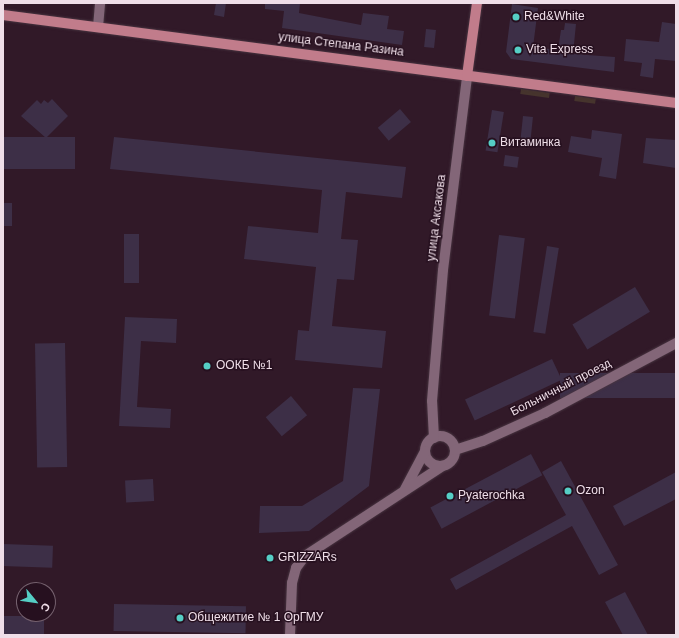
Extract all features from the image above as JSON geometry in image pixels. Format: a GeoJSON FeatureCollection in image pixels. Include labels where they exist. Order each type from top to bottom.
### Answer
{"type":"FeatureCollection","features":[{"type":"Feature","properties":{"kind":"main road","name":"улица Аксакова"},"geometry":{"type":"LineString","coordinates":[[467,76],[477,3]]}},
{"type":"Feature","properties":{"kind":"main road","name":"улица Степана Разина"},"geometry":{"type":"LineString","coordinates":[[3,15],[98,26],[467,76],[676,102]]}},
{"type":"Feature","properties":{"kind":"street"},"geometry":{"type":"LineString","coordinates":[[98,26],[100,3]]}},
{"type":"Feature","properties":{"kind":"street","name":"улица Аксакова"},"geometry":{"type":"LineString","coordinates":[[434,438],[432,401],[443,270],[467,76]]}},
{"type":"Feature","properties":{"kind":"street","name":"Больничный проезд"},"geometry":{"type":"LineString","coordinates":[[455,450],[483,441],[546,414],[676,343]]}},
{"type":"Feature","properties":{"kind":"street"},"geometry":{"type":"LineString","coordinates":[[290,635],[292,583],[296,568],[305,556],[403,493],[441,467],[450,463],[455,450],[448,438],[434,438],[426,446],[425,451],[403,493]]}},
{"type":"Feature","properties":{"kind":"street"},"geometry":{"type":"LineString","coordinates":[[425,451],[431,464],[441,467]]}},
{"type":"Feature","properties":{"kind":"shaded area"},"geometry":{"type":"Polygon","coordinates":[[[521,89],[550,93],[549,98],[520,94],[521,89]]]}},
{"type":"Feature","properties":{"kind":"shaded area"},"geometry":{"type":"Polygon","coordinates":[[[575,96],[596,99],[595,104],[574,101],[575,96]]]}},
{"type":"Feature","properties":{"kind":"building"},"geometry":{"type":"Polygon","coordinates":[[[216,3],[226,3],[224,17],[214,15],[216,3]]]}},
{"type":"Feature","properties":{"kind":"building"},"geometry":{"type":"Polygon","coordinates":[[[265,3],[300,3],[299,13],[361,25],[363,13],[389,16],[387,29],[404,31],[402,45],[282,28],[284,11],[265,9],[265,3]]]}},
{"type":"Feature","properties":{"kind":"building"},"geometry":{"type":"Polygon","coordinates":[[[512,4],[538,8],[533,47],[558,50],[561,30],[564,30],[565,23],[576,24],[573,54],[615,57],[614,72],[511,59],[506,52],[512,4]]]}},
{"type":"Feature","properties":{"kind":"building"},"geometry":{"type":"Polygon","coordinates":[[[662,22],[676,24],[676,61],[655,59],[653,78],[640,76],[642,63],[624,61],[626,39],[659,42],[662,22]]]}},
{"type":"Feature","properties":{"kind":"building"},"geometry":{"type":"Polygon","coordinates":[[[426,29],[436,30],[434,48],[424,47],[426,29]]]}},
{"type":"Feature","properties":{"kind":"building"},"geometry":{"type":"Polygon","coordinates":[[[52,99],[68,116],[46,138],[21,116],[37,100],[41,104],[44,100],[48,103],[52,99]]]}},
{"type":"Feature","properties":{"kind":"building"},"geometry":{"type":"Polygon","coordinates":[[[400,109],[411,122],[389,141],[378,128],[400,109]]]}},
{"type":"Feature","properties":{"kind":"building"},"geometry":{"type":"Polygon","coordinates":[[[492,110],[504,112],[497,152],[486,150],[492,110]]]}},
{"type":"Feature","properties":{"kind":"building"},"geometry":{"type":"Polygon","coordinates":[[[523,116],[533,117],[530,146],[520,145],[523,116]]]}},
{"type":"Feature","properties":{"kind":"building"},"geometry":{"type":"Polygon","coordinates":[[[592,130],[622,134],[616,179],[599,176],[602,158],[568,152],[571,136],[591,139],[592,130]]]}},
{"type":"Feature","properties":{"kind":"building"},"geometry":{"type":"Polygon","coordinates":[[[3,137],[75,137],[75,169],[3,169],[3,137]]]}},
{"type":"Feature","properties":{"kind":"building"},"geometry":{"type":"Polygon","coordinates":[[[114,137],[406,167],[402,198],[346,192],[341,239],[358,240],[354,280],[337,279],[332,326],[386,331],[382,368],[295,360],[298,330],[309,331],[316,267],[244,259],[248,226],[318,233],[322,190],[110,169],[114,137]]]}},
{"type":"Feature","properties":{"kind":"building"},"geometry":{"type":"Polygon","coordinates":[[[646,138],[676,140],[676,168],[643,163],[646,138]]]}},
{"type":"Feature","properties":{"kind":"building"},"geometry":{"type":"Polygon","coordinates":[[[505,155],[519,157],[517,168],[503,166],[505,155]]]}},
{"type":"Feature","properties":{"kind":"building"},"geometry":{"type":"Polygon","coordinates":[[[3,203],[12,203],[12,226],[3,226],[3,203]]]}},
{"type":"Feature","properties":{"kind":"building"},"geometry":{"type":"Polygon","coordinates":[[[124,234],[139,234],[139,283],[124,283],[124,234]]]}},
{"type":"Feature","properties":{"kind":"building"},"geometry":{"type":"Polygon","coordinates":[[[499,235],[525,238],[515,319],[489,315],[499,235]]]}},
{"type":"Feature","properties":{"kind":"building"},"geometry":{"type":"Polygon","coordinates":[[[547,246],[559,248],[545,334],[533,332],[547,246]]]}},
{"type":"Feature","properties":{"kind":"building"},"geometry":{"type":"Polygon","coordinates":[[[635,287],[650,312],[587,349],[572,325],[635,287]]]}},
{"type":"Feature","properties":{"kind":"building"},"geometry":{"type":"Polygon","coordinates":[[[125,317],[177,319],[176,343],[141,341],[137,407],[171,409],[170,428],[119,426],[125,317]]]}},
{"type":"Feature","properties":{"kind":"building"},"geometry":{"type":"Polygon","coordinates":[[[65,343],[67,467],[37,468],[35,344],[65,343]]]}},
{"type":"Feature","properties":{"kind":"building"},"geometry":{"type":"Polygon","coordinates":[[[552,359],[562,380],[475,420],[465,400],[552,359]]]}},
{"type":"Feature","properties":{"kind":"building"},"geometry":{"type":"Polygon","coordinates":[[[560,373],[676,373],[676,398],[560,398],[560,373]]]}},
{"type":"Feature","properties":{"kind":"building"},"geometry":{"type":"Polygon","coordinates":[[[353,388],[380,389],[369,486],[309,531],[259,533],[260,506],[302,506],[343,481],[353,388]]]}},
{"type":"Feature","properties":{"kind":"building"},"geometry":{"type":"Polygon","coordinates":[[[291,396],[307,415],[282,436],[266,417],[291,396]]]}},
{"type":"Feature","properties":{"kind":"building"},"geometry":{"type":"Polygon","coordinates":[[[531,454],[542,475],[442,529],[430,508],[531,454]]]}},
{"type":"Feature","properties":{"kind":"building"},"geometry":{"type":"Polygon","coordinates":[[[561,461],[618,565],[599,575],[572,526],[456,590],[450,579],[566,515],[542,472],[561,461]]]}},
{"type":"Feature","properties":{"kind":"building"},"geometry":{"type":"Polygon","coordinates":[[[676,472],[676,499],[624,526],[613,506],[676,472]]]}},
{"type":"Feature","properties":{"kind":"building"},"geometry":{"type":"Polygon","coordinates":[[[153,479],[154,501],[126,502],[125,480],[153,479]]]}},
{"type":"Feature","properties":{"kind":"building"},"geometry":{"type":"Polygon","coordinates":[[[3,544],[53,546],[52,568],[3,566],[3,544]]]}},
{"type":"Feature","properties":{"kind":"building"},"geometry":{"type":"Polygon","coordinates":[[[625,592],[648,635],[623,635],[605,602],[625,592]]]}},
{"type":"Feature","properties":{"kind":"building","name":"Общежитие № 1 ОрГМУ"},"geometry":{"type":"Polygon","coordinates":[[[114,604],[246,606],[246,633],[114,631],[114,604]]]}},
{"type":"Feature","properties":{"kind":"building"},"geometry":{"type":"Polygon","coordinates":[[[3,616],[16,616],[16,622],[44,622],[44,635],[3,635],[3,616]]]}},
{"type":"Feature","properties":{"kind":"place","name":"Red&White"},"geometry":{"type":"Point","coordinates":[516,17]}},
{"type":"Feature","properties":{"kind":"place","name":"Vita Express"},"geometry":{"type":"Point","coordinates":[518,50]}},
{"type":"Feature","properties":{"kind":"place","name":"Витаминка"},"geometry":{"type":"Point","coordinates":[492,143]}},
{"type":"Feature","properties":{"kind":"place","name":"ООКБ №1"},"geometry":{"type":"Point","coordinates":[207,366]}},
{"type":"Feature","properties":{"kind":"place","name":"Ozon"},"geometry":{"type":"Point","coordinates":[568,491]}},
{"type":"Feature","properties":{"kind":"place","name":"Pyaterochka"},"geometry":{"type":"Point","coordinates":[450,496]}},
{"type":"Feature","properties":{"kind":"place","name":"GRIZZARs"},"geometry":{"type":"Point","coordinates":[270,558]}},
{"type":"Feature","properties":{"kind":"place","name":"Общежитие № 1 ОрГМУ"},"geometry":{"type":"Point","coordinates":[180,618]}}]}
